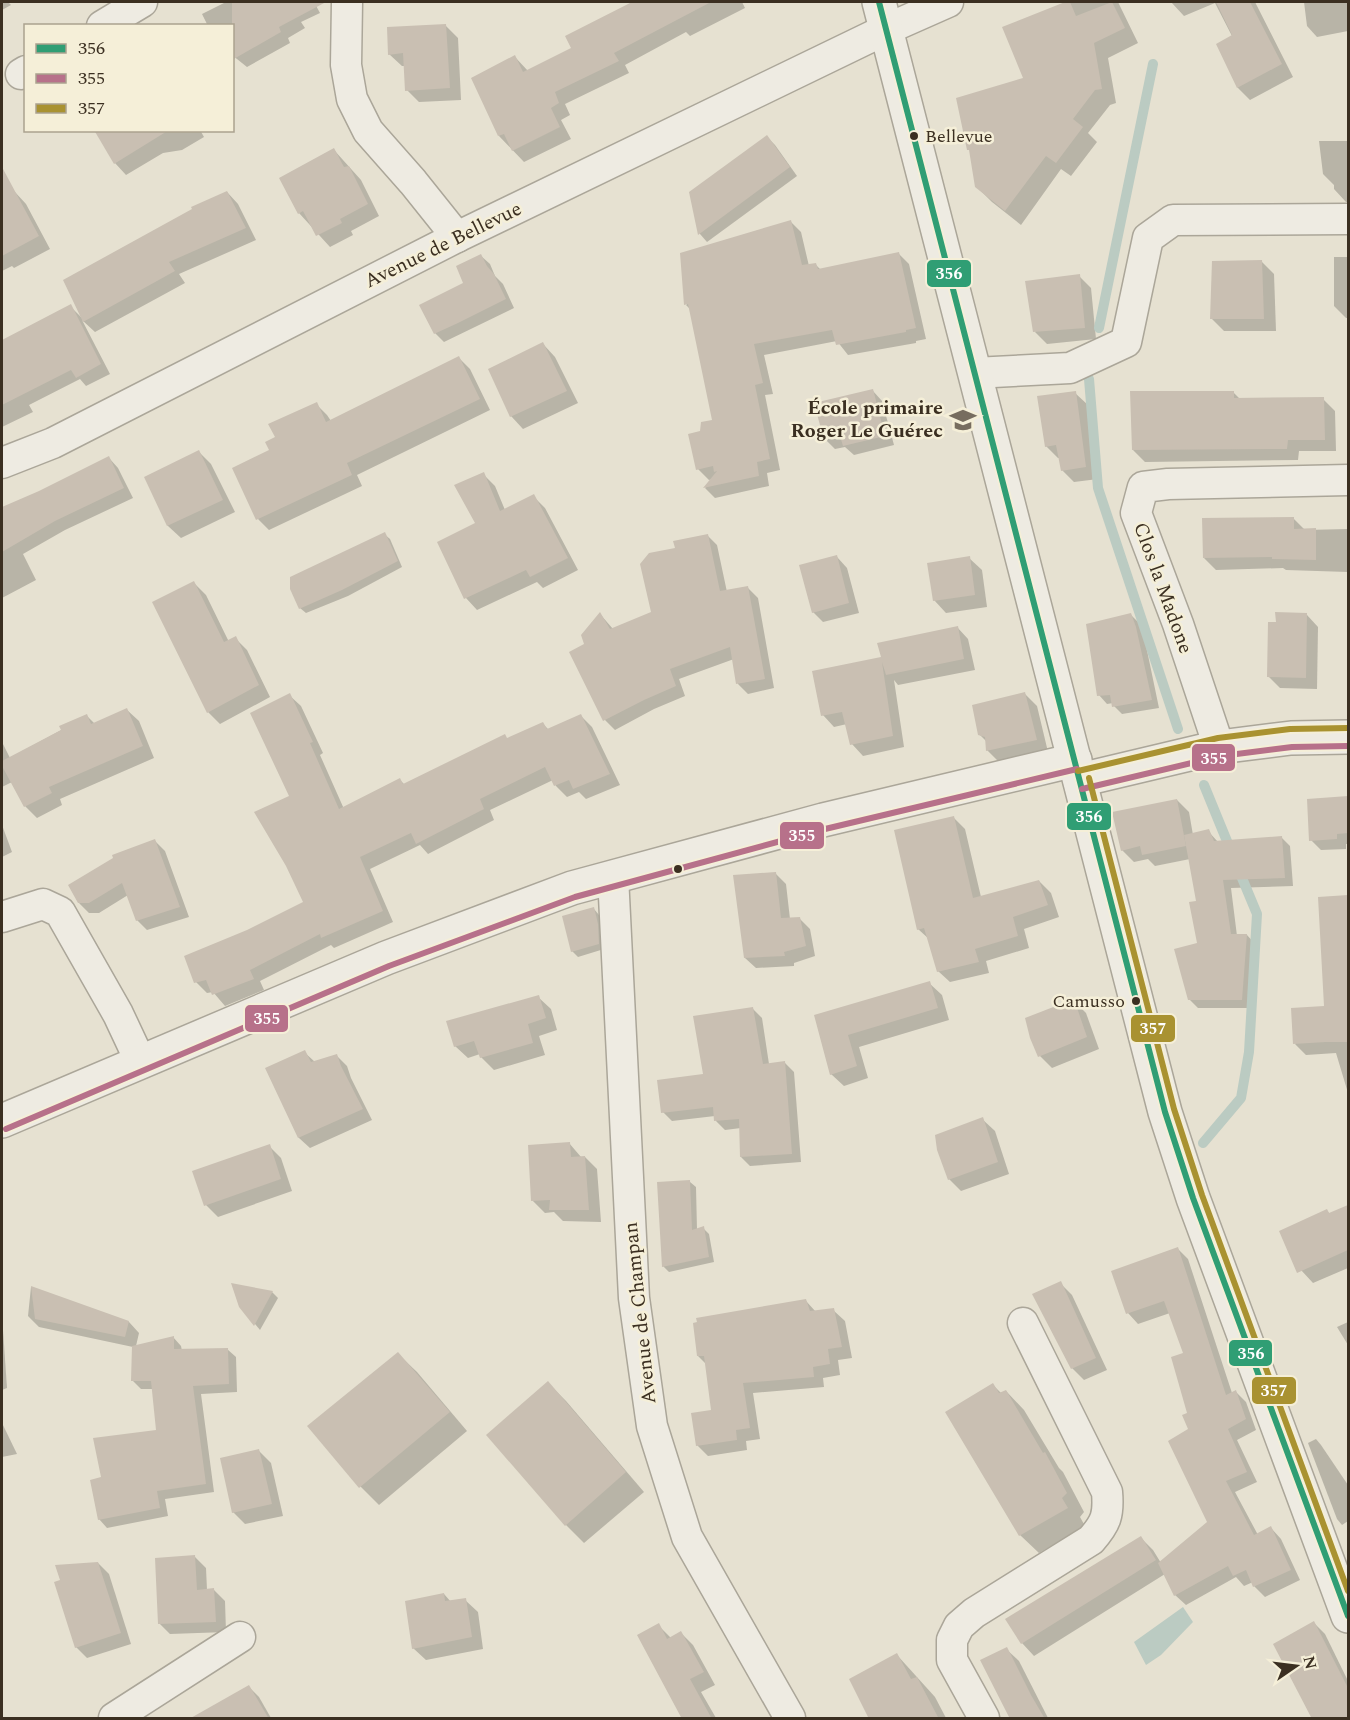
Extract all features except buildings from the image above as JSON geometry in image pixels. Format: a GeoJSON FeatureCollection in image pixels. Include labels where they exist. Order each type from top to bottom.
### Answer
{"type":"FeatureCollection","features":[{"type":"Feature","properties":{"kind":"street"},"geometry":{"type":"LineString","coordinates":[[105,24],[142,2]]}},
{"type":"Feature","properties":{"kind":"street"},"geometry":{"type":"LineString","coordinates":[[347,2],[346,65],[352,99],[369,131],[457,237]]}},
{"type":"Feature","properties":{"kind":"street","name":"Avenue de Bellevue"},"geometry":{"type":"LineString","coordinates":[[2,463],[53,443],[457,237],[883,15],[948,2]]}},
{"type":"Feature","properties":{"kind":"street"},"geometry":{"type":"LineString","coordinates":[[883,15],[1162,1101],[1193,1198],[1348,1616]]}},
{"type":"Feature","properties":{"kind":"street"},"geometry":{"type":"LineString","coordinates":[[974,373],[1070,368],[1126,342],[1148,238],[1173,220],[1348,219]]}},
{"type":"Feature","properties":{"kind":"street","name":"Clos la Madone"},"geometry":{"type":"LineString","coordinates":[[1219,747],[1178,624],[1136,513],[1143,488],[1168,484],[1348,480]]}},
{"type":"Feature","properties":{"kind":"street"},"geometry":{"type":"LineString","coordinates":[[2,1121],[386,958],[560,893],[613,876],[823,820],[1077,770],[1291,738],[1348,737]]}},
{"type":"Feature","properties":{"kind":"street","name":"Avenue de Champan"},"geometry":{"type":"LineString","coordinates":[[613,876],[634,1298],[652,1426],[687,1537],[790,1719]]}},
{"type":"Feature","properties":{"kind":"street"},"geometry":{"type":"LineString","coordinates":[[2,917],[43,904],[60,912],[118,1014],[141,1063]]}},
{"type":"Feature","properties":{"kind":"street"},"geometry":{"type":"LineString","coordinates":[[984,1719],[952,1660],[952,1640],[959,1626],[974,1613],[1091,1540],[1103,1527],[1108,1510],[1107,1492],[1023,1323]]}},
{"type":"Feature","properties":{"kind":"street"},"geometry":{"type":"LineString","coordinates":[[114,1719],[240,1637]]}},
{"type":"Feature","properties":{"kind":"shaded area"},"geometry":{"type":"Polygon","coordinates":[[[1183,1607],[1193,1622],[1161,1655],[1146,1665],[1134,1642],[1183,1607]]]}},
{"type":"Feature","properties":{"kind":"waterway"},"geometry":{"type":"LineString","coordinates":[[1099,328],[1153,64]]}},
{"type":"Feature","properties":{"kind":"waterway"},"geometry":{"type":"LineString","coordinates":[[1089,379],[1098,488],[1178,729]]}},
{"type":"Feature","properties":{"kind":"waterway"},"geometry":{"type":"LineString","coordinates":[[1204,785],[1231,851]]}},
{"type":"Feature","properties":{"kind":"waterway"},"geometry":{"type":"LineString","coordinates":[[1203,1143],[1241,1098],[1249,1052],[1257,914],[1237,866]]}},
{"type":"Feature","properties":{"kind":"transit line","name":"356"},"geometry":{"type":"LineString","coordinates":[[879,2],[1165,1112],[1193,1198],[1348,1616]]}},
{"type":"Feature","properties":{"kind":"transit line","name":"357"},"geometry":{"type":"LineString","coordinates":[[1078,771],[1218,738],[1290,729],[1348,728]]}},
{"type":"Feature","properties":{"kind":"transit line","name":"355"},"geometry":{"type":"LineString","coordinates":[[1082,789],[1221,756],[1292,747],[1348,746]]}},
{"type":"Feature","properties":{"kind":"transit line","name":"355"},"geometry":{"type":"LineString","coordinates":[[6,1129],[389,966],[575,897],[825,829],[1077,769]]}},
{"type":"Feature","properties":{"kind":"transit line","name":"357"},"geometry":{"type":"LineString","coordinates":[[1089,778],[1174,1109],[1202,1195],[1348,1591]]}},
{"type":"Feature","properties":{"kind":"place","name":"Bellevue"},"geometry":{"type":"Point","coordinates":[914,136]}},
{"type":"Feature","properties":{"kind":"place","name":"École primaire Roger Le Guérec"},"geometry":{"type":"Point","coordinates":[963,420]}},
{"type":"Feature","properties":{"kind":"place","name":"Camusso"},"geometry":{"type":"Point","coordinates":[1136,1001]}}]}
